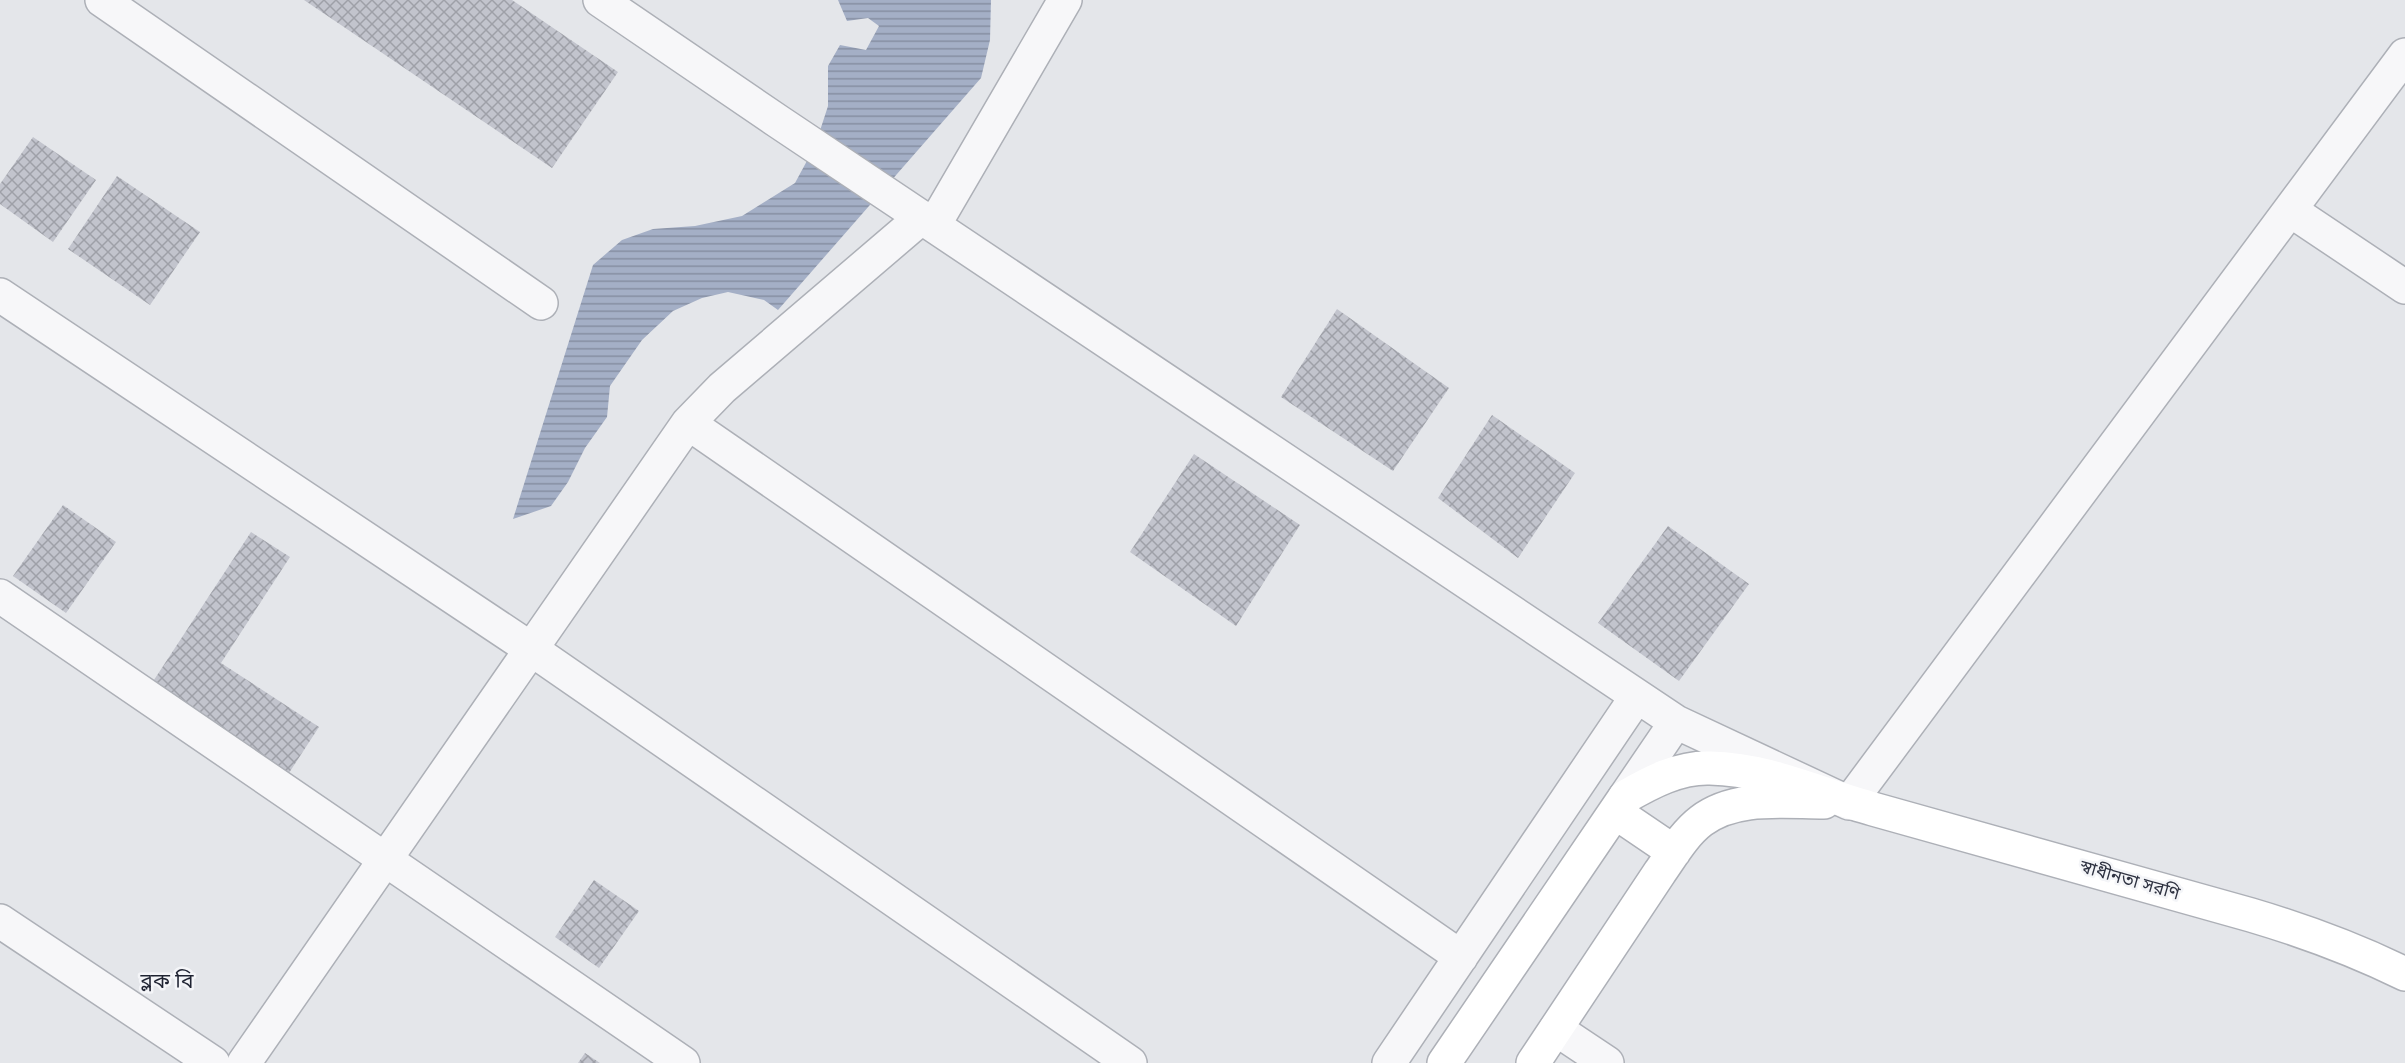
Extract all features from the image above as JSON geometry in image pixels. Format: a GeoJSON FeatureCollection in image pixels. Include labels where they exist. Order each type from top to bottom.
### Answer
{"type":"FeatureCollection","features":[{"type":"Feature","properties":{"kind":"street"},"geometry":{"type":"LineString","coordinates":[[102,0],[541,303]]}},
{"type":"Feature","properties":{"kind":"street"},"geometry":{"type":"LineString","coordinates":[[600,0],[1676,722],[1849,803]]}},
{"type":"Feature","properties":{"kind":"street"},"geometry":{"type":"LineString","coordinates":[[244,1063],[688,423],[722,388],[922,217],[1065,0]]}},
{"type":"Feature","properties":{"kind":"street"},"geometry":{"type":"LineString","coordinates":[[1849,803],[2405,55]]}},
{"type":"Feature","properties":{"kind":"street"},"geometry":{"type":"LineString","coordinates":[[2290,210],[2405,287]]}},
{"type":"Feature","properties":{"kind":"street"},"geometry":{"type":"LineString","coordinates":[[0,295],[531,649],[1130,1063]]}},
{"type":"Feature","properties":{"kind":"street"},"geometry":{"type":"LineString","coordinates":[[688,423],[1461,957]]}},
{"type":"Feature","properties":{"kind":"street"},"geometry":{"type":"LineString","coordinates":[[0,596],[683,1063]]}},
{"type":"Feature","properties":{"kind":"street"},"geometry":{"type":"LineString","coordinates":[[1389,1063],[1637,696]]}},
{"type":"Feature","properties":{"kind":"street"},"geometry":{"type":"LineString","coordinates":[[1444,1063],[1676,722]]}},
{"type":"Feature","properties":{"kind":"street"},"geometry":{"type":"LineString","coordinates":[[1620,805],[1654,780],[1679,772],[1707,768],[1743,770],[1782,778],[1849,803]]}},
{"type":"Feature","properties":{"kind":"street"},"geometry":{"type":"LineString","coordinates":[[1533,1063],[1674,852],[1702,821],[1729,807],[1760,802],[1849,803]]}},
{"type":"Feature","properties":{"kind":"street","name":"স্বাধীনতা সরণি"},"geometry":{"type":"LineString","coordinates":[[1849,803],[2305,931],[2358,950],[2405,974]]}},
{"type":"Feature","properties":{"kind":"street"},"geometry":{"type":"LineString","coordinates":[[1620,805],[1674,852]]}},
{"type":"Feature","properties":{"kind":"street"},"geometry":{"type":"LineString","coordinates":[[0,921],[213,1063]]}},
{"type":"Feature","properties":{"kind":"street"},"geometry":{"type":"LineString","coordinates":[[1556,1029],[1607,1063]]}},
{"type":"Feature","properties":{"kind":"water"},"geometry":{"type":"Polygon","coordinates":[[[838,0],[991,0],[990,40],[981,78],[778,310],[764,300],[728,292],[702,298],[673,311],[642,340],[610,386],[607,417],[585,448],[568,482],[551,506],[513,519],[593,265],[622,240],[653,229],[695,226],[742,216],[795,183],[815,146],[828,106],[828,66],[840,45],[866,50],[879,26],[868,18],[847,21],[838,0]]]}},
{"type":"Feature","properties":{"kind":"building"},"geometry":{"type":"Polygon","coordinates":[[[304,0],[512,0],[618,72],[552,168],[304,0]]]}},
{"type":"Feature","properties":{"kind":"building"},"geometry":{"type":"Polygon","coordinates":[[[33,137],[96,180],[53,242],[0,204],[0,184],[33,137]]]}},
{"type":"Feature","properties":{"kind":"building"},"geometry":{"type":"Polygon","coordinates":[[[117,176],[200,232],[150,305],[68,249],[117,176]]]}},
{"type":"Feature","properties":{"kind":"building"},"geometry":{"type":"Polygon","coordinates":[[[1337,309],[1449,388],[1393,471],[1281,397],[1337,309]]]}},
{"type":"Feature","properties":{"kind":"building"},"geometry":{"type":"Polygon","coordinates":[[[1492,415],[1575,473],[1518,558],[1438,498],[1492,415]]]}},
{"type":"Feature","properties":{"kind":"building"},"geometry":{"type":"Polygon","coordinates":[[[1194,454],[1300,525],[1236,626],[1130,552],[1194,454]]]}},
{"type":"Feature","properties":{"kind":"building"},"geometry":{"type":"Polygon","coordinates":[[[63,505],[116,542],[66,613],[13,576],[63,505]]]}},
{"type":"Feature","properties":{"kind":"building"},"geometry":{"type":"Polygon","coordinates":[[[1668,526],[1749,584],[1679,681],[1598,623],[1668,526]]]}},
{"type":"Feature","properties":{"kind":"building"},"geometry":{"type":"Polygon","coordinates":[[[251,532],[290,557],[221,663],[319,727],[287,776],[150,686],[251,532]]]}},
{"type":"Feature","properties":{"kind":"building"},"geometry":{"type":"Polygon","coordinates":[[[594,880],[639,911],[599,968],[555,937],[594,880]]]}},
{"type":"Feature","properties":{"kind":"building"},"geometry":{"type":"Polygon","coordinates":[[[585,1053],[600,1063],[578,1063],[585,1053]]]}},
{"type":"Feature","properties":{"kind":"district","name":"ব্লক বি"},"geometry":{"type":"Point","coordinates":[167,981]}}]}
